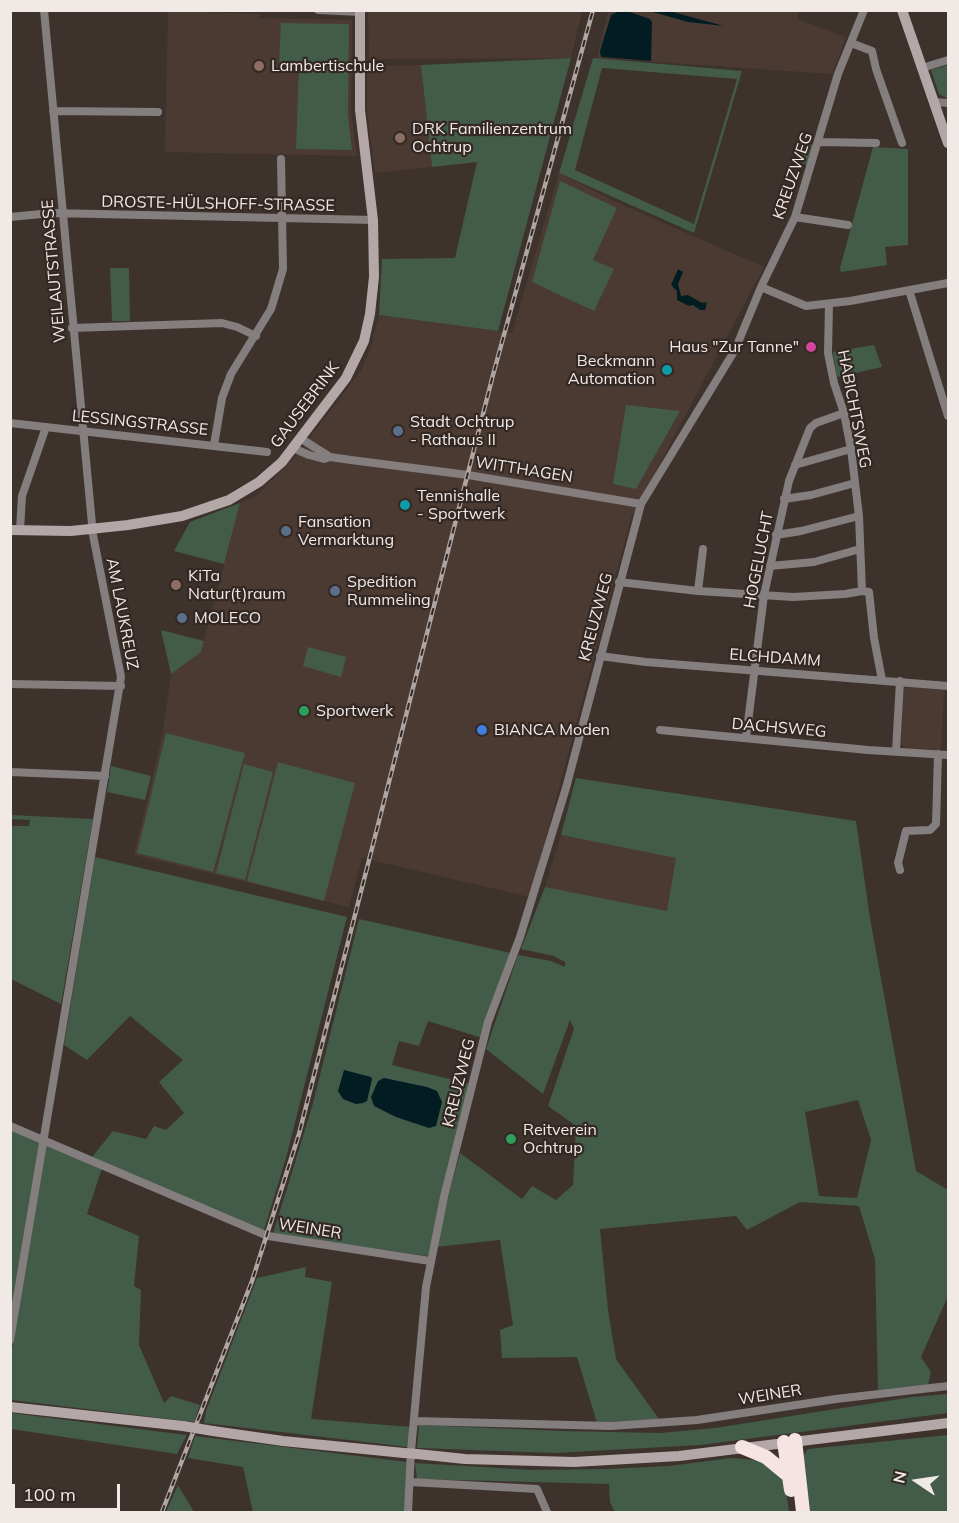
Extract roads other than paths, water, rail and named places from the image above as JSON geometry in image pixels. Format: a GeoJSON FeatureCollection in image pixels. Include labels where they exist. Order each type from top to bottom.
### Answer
{"type":"FeatureCollection","features":[{"type":"Feature","properties":{"kind":"highway"},"geometry":{"type":"LineString","coordinates":[[790,1441],[789,1476],[794,1512]]}},
{"type":"Feature","properties":{"kind":"highway"},"geometry":{"type":"LineString","coordinates":[[790,1441],[803,1512]]}},
{"type":"Feature","properties":{"kind":"highway"},"geometry":{"type":"LineString","coordinates":[[742,1447],[766,1457],[789,1476]]}},
{"type":"Feature","properties":{"kind":"main road"},"geometry":{"type":"LineString","coordinates":[[902,10],[948,143]]}},
{"type":"Feature","properties":{"kind":"main road","name":"GAUSEBRINK"},"geometry":{"type":"LineString","coordinates":[[15,530],[92,530],[164,519],[218,505],[259,482],[282,462],[346,378],[364,341],[373,289],[373,220],[360,110],[360,11]]}},
{"type":"Feature","properties":{"kind":"main road"},"geometry":{"type":"LineString","coordinates":[[10,1407],[183,1426],[283,1441],[465,1459],[574,1462],[679,1455],[948,1423]]}},
{"type":"Feature","properties":{"kind":"street","name":"WEILAUTSTRASSE"},"geometry":{"type":"LineString","coordinates":[[44,10],[92,530]]}},
{"type":"Feature","properties":{"kind":"street"},"geometry":{"type":"LineString","coordinates":[[318,10],[360,11]]}},
{"type":"Feature","properties":{"kind":"street","name":"KREUZWEG"},"geometry":{"type":"LineString","coordinates":[[430,1261],[488,1022],[527,917],[566,788],[641,504],[735,350],[761,287],[795,217],[838,74],[864,10]]}},
{"type":"Feature","properties":{"kind":"street"},"geometry":{"type":"LineString","coordinates":[[851,43],[872,51],[902,143]]}},
{"type":"Feature","properties":{"kind":"street"},"geometry":{"type":"LineString","coordinates":[[922,68],[948,60]]}},
{"type":"Feature","properties":{"kind":"street"},"geometry":{"type":"LineString","coordinates":[[934,102],[948,103]]}},
{"type":"Feature","properties":{"kind":"street"},"geometry":{"type":"LineString","coordinates":[[53,111],[158,112]]}},
{"type":"Feature","properties":{"kind":"street"},"geometry":{"type":"LineString","coordinates":[[819,142],[876,143]]}},
{"type":"Feature","properties":{"kind":"street"},"geometry":{"type":"LineString","coordinates":[[214,445],[222,398],[231,374],[271,309],[283,269],[281,159]]}},
{"type":"Feature","properties":{"kind":"street","name":"DROSTE-HÜLSHOFF-STRASSE"},"geometry":{"type":"LineString","coordinates":[[10,217],[62,214],[373,220]]}},
{"type":"Feature","properties":{"kind":"street"},"geometry":{"type":"LineString","coordinates":[[795,217],[848,225]]}},
{"type":"Feature","properties":{"kind":"street"},"geometry":{"type":"LineString","coordinates":[[761,287],[806,306],[948,283]]}},
{"type":"Feature","properties":{"kind":"street"},"geometry":{"type":"LineString","coordinates":[[909,290],[948,416]]}},
{"type":"Feature","properties":{"kind":"street","name":"HABICHTSWEG"},"geometry":{"type":"LineString","coordinates":[[829,304],[828,353],[851,449],[859,516],[862,591],[869,592],[882,680]]}},
{"type":"Feature","properties":{"kind":"street"},"geometry":{"type":"LineString","coordinates":[[72,328],[222,323],[256,336]]}},
{"type":"Feature","properties":{"kind":"street","name":"HOGELUCHT"},"geometry":{"type":"LineString","coordinates":[[746,738],[764,595],[784,499],[810,428],[816,423],[844,413]]}},
{"type":"Feature","properties":{"kind":"street","name":"LESSINGSTRASSE"},"geometry":{"type":"LineString","coordinates":[[10,423],[267,452]]}},
{"type":"Feature","properties":{"kind":"street"},"geometry":{"type":"LineString","coordinates":[[15,530],[22,496],[46,427]]}},
{"type":"Feature","properties":{"kind":"street","name":"WITTHAGEN"},"geometry":{"type":"LineString","coordinates":[[297,443],[330,458],[468,475],[641,504]]}},
{"type":"Feature","properties":{"kind":"street"},"geometry":{"type":"LineString","coordinates":[[795,465],[851,449]]}},
{"type":"Feature","properties":{"kind":"street"},"geometry":{"type":"LineString","coordinates":[[784,499],[811,495],[855,483]]}},
{"type":"Feature","properties":{"kind":"street"},"geometry":{"type":"LineString","coordinates":[[776,535],[859,516]]}},
{"type":"Feature","properties":{"kind":"street","name":"AM LAUKREUZ"},"geometry":{"type":"LineString","coordinates":[[10,1340],[121,677],[92,530]]}},
{"type":"Feature","properties":{"kind":"street"},"geometry":{"type":"LineString","coordinates":[[698,591],[703,549]]}},
{"type":"Feature","properties":{"kind":"street"},"geometry":{"type":"LineString","coordinates":[[770,566],[814,562],[860,549]]}},
{"type":"Feature","properties":{"kind":"street"},"geometry":{"type":"LineString","coordinates":[[619,582],[698,591],[764,595],[818,596],[862,591]]}},
{"type":"Feature","properties":{"kind":"street","name":"ELCHDAMM"},"geometry":{"type":"LineString","coordinates":[[600,656],[646,662],[948,686]]}},
{"type":"Feature","properties":{"kind":"street"},"geometry":{"type":"LineString","coordinates":[[896,751],[900,681]]}},
{"type":"Feature","properties":{"kind":"street"},"geometry":{"type":"LineString","coordinates":[[10,684],[120,686]]}},
{"type":"Feature","properties":{"kind":"street","name":"DACHSWEG"},"geometry":{"type":"LineString","coordinates":[[660,730],[948,755]]}},
{"type":"Feature","properties":{"kind":"street"},"geometry":{"type":"LineString","coordinates":[[900,870],[898,863],[906,831],[930,830],[936,824],[938,754]]}},
{"type":"Feature","properties":{"kind":"street"},"geometry":{"type":"LineString","coordinates":[[10,772],[105,776]]}},
{"type":"Feature","properties":{"kind":"street","name":"WEINER"},"geometry":{"type":"LineString","coordinates":[[10,1126],[268,1236],[430,1261]]}},
{"type":"Feature","properties":{"kind":"street"},"geometry":{"type":"LineString","coordinates":[[408,1512],[411,1451],[430,1261]]}},
{"type":"Feature","properties":{"kind":"street","name":"WEINER"},"geometry":{"type":"LineString","coordinates":[[415,1420],[611,1426],[697,1420],[836,1399],[948,1386]]}},
{"type":"Feature","properties":{"kind":"street"},"geometry":{"type":"LineString","coordinates":[[411,1482],[537,1489],[547,1512]]}},
{"type":"Feature","properties":{"kind":"water"},"geometry":{"type":"Polygon","coordinates":[[[619,11],[627,11],[650,19],[652,22],[651,61],[601,57],[600,51],[611,15],[619,11]]]}},
{"type":"Feature","properties":{"kind":"water"},"geometry":{"type":"Polygon","coordinates":[[[649,11],[669,11],[724,26],[688,22],[649,11]]]}},
{"type":"Feature","properties":{"kind":"water"},"geometry":{"type":"Polygon","coordinates":[[[678,269],[683,272],[678,284],[681,296],[688,295],[702,303],[707,302],[705,310],[677,300],[677,291],[671,285],[678,269]]]}},
{"type":"Feature","properties":{"kind":"water"},"geometry":{"type":"Polygon","coordinates":[[[344,1070],[371,1077],[367,1101],[356,1104],[343,1099],[338,1091],[344,1070]]]}},
{"type":"Feature","properties":{"kind":"water"},"geometry":{"type":"Polygon","coordinates":[[[384,1078],[437,1091],[442,1102],[436,1126],[429,1128],[396,1117],[374,1106],[371,1097],[378,1081],[384,1078]]]}},
{"type":"Feature","properties":{"kind":"railway"},"geometry":{"type":"LineString","coordinates":[[162,1512],[252,1281],[299,1134],[493,375],[593,10]]}},
{"type":"Feature","properties":{"kind":"place","name":"Lambertischule"},"geometry":{"type":"Point","coordinates":[259,66]}},
{"type":"Feature","properties":{"kind":"place","name":"DRK Familienzentrum Ochtrup"},"geometry":{"type":"Point","coordinates":[400,138]}},
{"type":"Feature","properties":{"kind":"place","name":"Haus \"Zur Tanne\""},"geometry":{"type":"Point","coordinates":[811,347]}},
{"type":"Feature","properties":{"kind":"place","name":"Beckmann Automation"},"geometry":{"type":"Point","coordinates":[667,370]}},
{"type":"Feature","properties":{"kind":"place","name":"Stadt Ochtrup - Rathaus II"},"geometry":{"type":"Point","coordinates":[398,431]}},
{"type":"Feature","properties":{"kind":"place","name":"Tennishalle - Sportwerk"},"geometry":{"type":"Point","coordinates":[405,505]}},
{"type":"Feature","properties":{"kind":"place","name":"Fansation Vermarktung"},"geometry":{"type":"Point","coordinates":[286,531]}},
{"type":"Feature","properties":{"kind":"place","name":"KiTa Natur(t)raum"},"geometry":{"type":"Point","coordinates":[176,585]}},
{"type":"Feature","properties":{"kind":"place","name":"Spedition Rummeling"},"geometry":{"type":"Point","coordinates":[335,591]}},
{"type":"Feature","properties":{"kind":"place","name":"MOLECO"},"geometry":{"type":"Point","coordinates":[182,618]}},
{"type":"Feature","properties":{"kind":"place","name":"Sportwerk"},"geometry":{"type":"Point","coordinates":[304,711]}},
{"type":"Feature","properties":{"kind":"place","name":"BIANCA Moden"},"geometry":{"type":"Point","coordinates":[482,730]}},
{"type":"Feature","properties":{"kind":"place","name":"Reitverein Ochtrup"},"geometry":{"type":"Point","coordinates":[511,1139]}}]}
